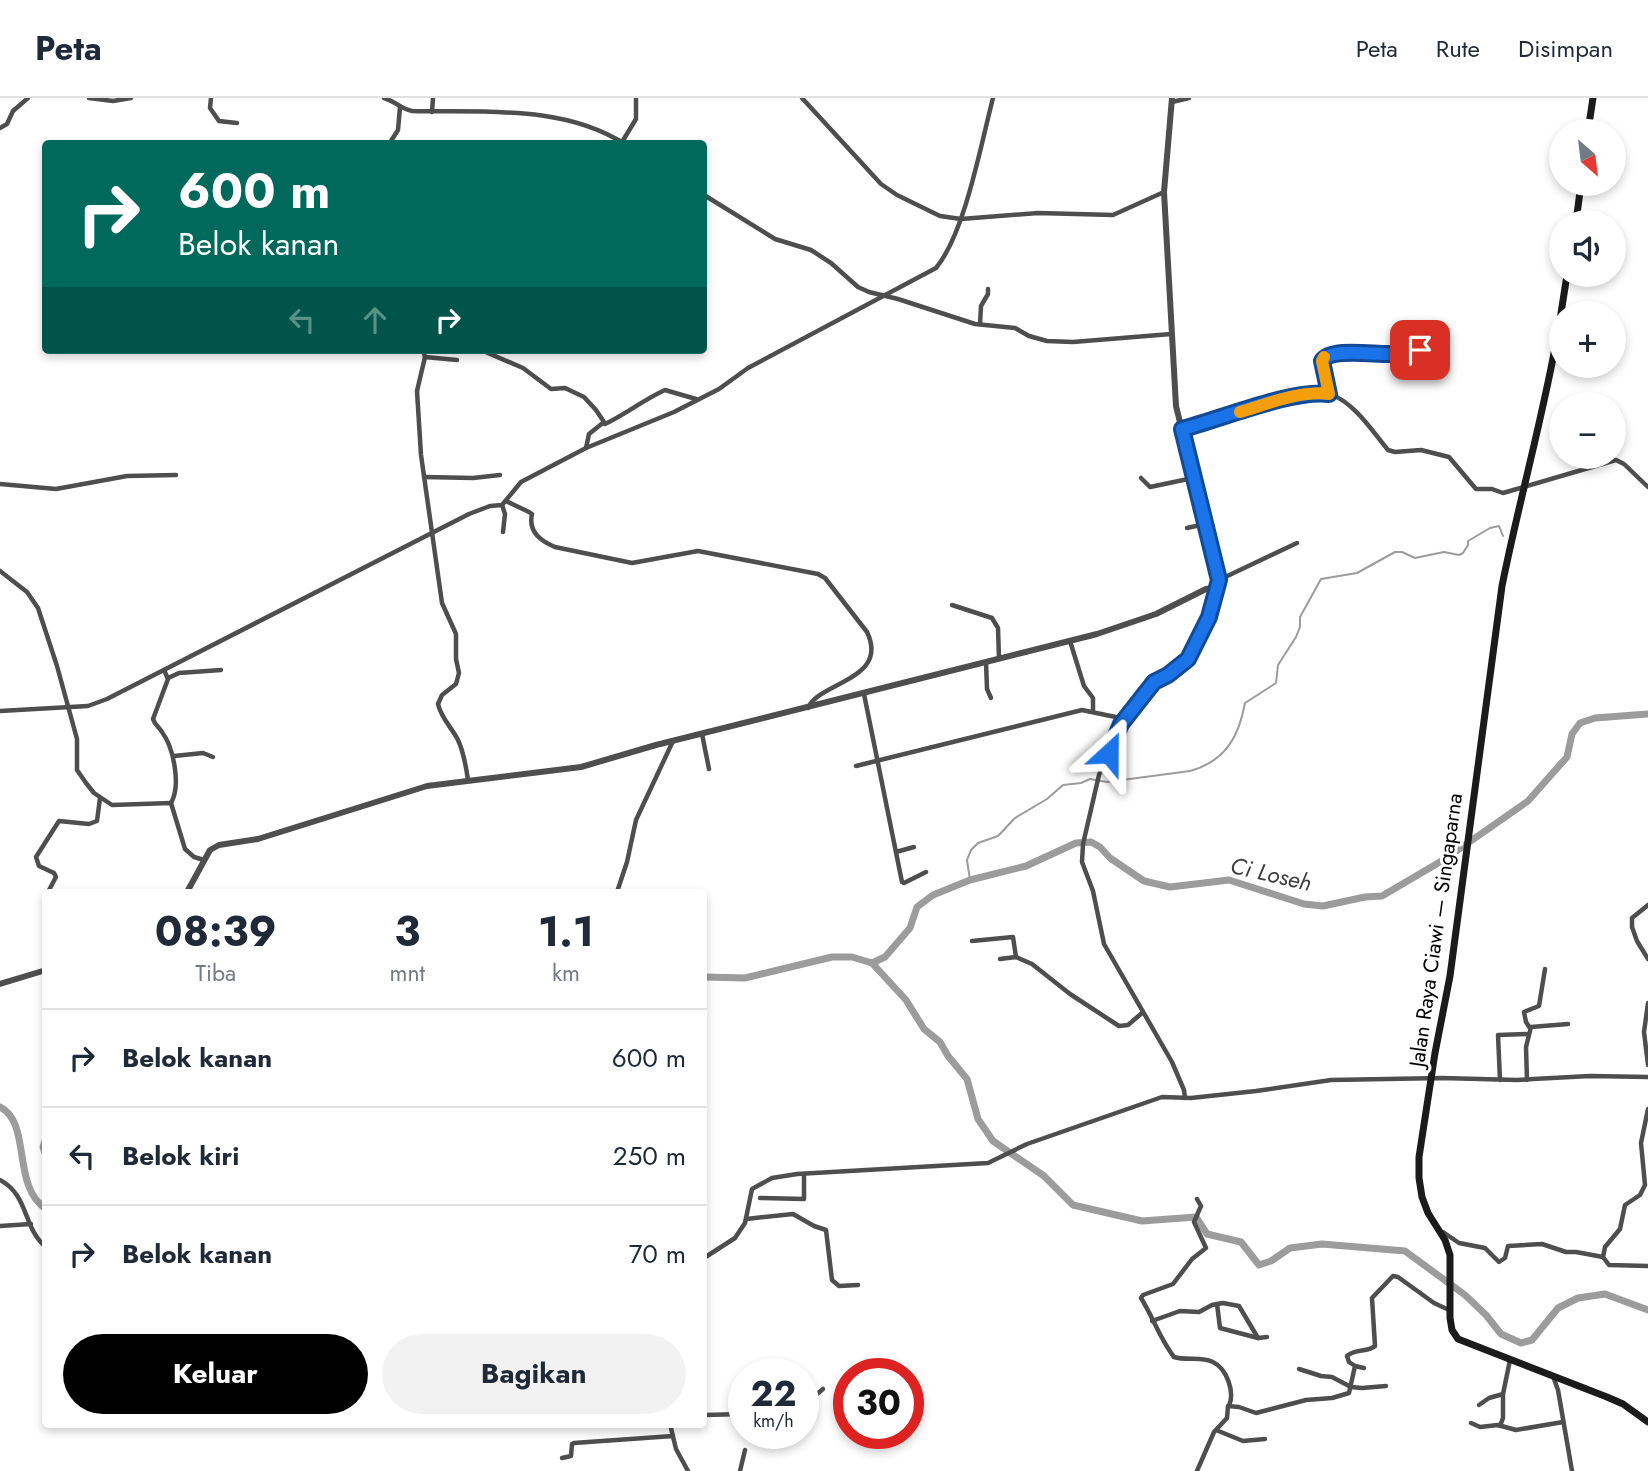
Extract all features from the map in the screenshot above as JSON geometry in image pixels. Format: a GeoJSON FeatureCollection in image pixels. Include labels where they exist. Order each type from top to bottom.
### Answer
{"type":"FeatureCollection","features":[{"type":"Feature","properties":{"kind":"main road"},"geometry":{"type":"LineString","coordinates":[[1590,119],[1593,98]]}},
{"type":"Feature","properties":{"kind":"main road","name":"Jalan Raya Ciawi — Singaparna"},"geometry":{"type":"LineString","coordinates":[[1549,371],[1502,586],[1450,975],[1419,1157],[1419,1178],[1422,1197],[1445,1240],[1451,1268],[1449,1310],[1452,1330],[1458,1339],[1623,1404],[1648,1422]]}},
{"type":"Feature","properties":{"kind":"street"},"geometry":{"type":"LineString","coordinates":[[0,128],[7,124],[13,111],[28,98]]}},
{"type":"Feature","properties":{"kind":"street"},"geometry":{"type":"LineString","coordinates":[[89,98],[131,98]]}},
{"type":"Feature","properties":{"kind":"street"},"geometry":{"type":"LineString","coordinates":[[211,98],[210,108],[219,121],[237,123]]}},
{"type":"Feature","properties":{"kind":"street"},"geometry":{"type":"LineString","coordinates":[[384,98],[412,111],[541,114],[596,127],[618,140]]}},
{"type":"Feature","properties":{"kind":"street"},"geometry":{"type":"LineString","coordinates":[[432,112],[433,98]]}},
{"type":"Feature","properties":{"kind":"street"},"geometry":{"type":"LineString","coordinates":[[625,140],[636,119],[636,98]]}},
{"type":"Feature","properties":{"kind":"street"},"geometry":{"type":"LineString","coordinates":[[802,98],[881,184],[940,216],[961,219],[1038,213],[1113,215],[1164,192]]}},
{"type":"Feature","properties":{"kind":"street"},"geometry":{"type":"LineString","coordinates":[[503,532],[504,503],[521,482],[586,448],[647,425],[719,389],[748,368],[936,268],[950,246],[961,219],[993,98]]}},
{"type":"Feature","properties":{"kind":"street"},"geometry":{"type":"LineString","coordinates":[[1185,1098],[1172,1062],[1104,944],[1093,891],[1083,870],[1083,844],[1099,778],[1115,734],[1154,682],[1188,659],[1209,617],[1219,584],[1176,405],[1171,334],[1164,192],[1172,100],[1189,98]]}},
{"type":"Feature","properties":{"kind":"street"},"geometry":{"type":"LineString","coordinates":[[392,140],[398,130],[400,107]]}},
{"type":"Feature","properties":{"kind":"street"},"geometry":{"type":"LineString","coordinates":[[707,197],[775,239],[811,250],[831,262],[858,287],[884,296],[980,324],[1008,327],[1029,336],[1055,342],[1171,334]]}},
{"type":"Feature","properties":{"kind":"street"},"geometry":{"type":"LineString","coordinates":[[980,324],[981,306],[988,289]]}},
{"type":"Feature","properties":{"kind":"street"},"geometry":{"type":"LineString","coordinates":[[1329,394],[1322,361],[1324,357],[1343,353],[1392,354],[1433,346]]}},
{"type":"Feature","properties":{"kind":"street"},"geometry":{"type":"LineString","coordinates":[[424,354],[417,391],[424,477],[442,603],[456,634],[459,673],[456,684],[442,695],[439,709],[457,738],[464,756],[468,780]]}},
{"type":"Feature","properties":{"kind":"street"},"geometry":{"type":"LineString","coordinates":[[490,354],[523,368],[551,388],[565,388],[585,398],[603,419],[604,424]]}},
{"type":"Feature","properties":{"kind":"street"},"geometry":{"type":"LineString","coordinates":[[425,357],[457,360]]}},
{"type":"Feature","properties":{"kind":"street"},"geometry":{"type":"LineString","coordinates":[[586,448],[589,434],[665,390],[696,399]]}},
{"type":"Feature","properties":{"kind":"street"},"geometry":{"type":"LineString","coordinates":[[1182,429],[1290,398],[1308,394],[1329,394],[1359,415],[1391,452],[1421,450],[1449,457],[1478,490],[1492,489],[1505,493],[1616,460],[1624,464],[1648,487]]}},
{"type":"Feature","properties":{"kind":"street"},"geometry":{"type":"LineString","coordinates":[[0,484],[56,489],[127,475],[176,475]]}},
{"type":"Feature","properties":{"kind":"street"},"geometry":{"type":"LineString","coordinates":[[424,477],[473,478],[500,475]]}},
{"type":"Feature","properties":{"kind":"street"},"geometry":{"type":"LineString","coordinates":[[1141,478],[1150,488],[1193,478]]}},
{"type":"Feature","properties":{"kind":"street"},"geometry":{"type":"LineString","coordinates":[[0,711],[88,706],[107,699],[469,513],[504,503],[530,512],[536,535],[555,548],[632,563],[698,551],[818,574],[825,578],[867,632],[871,642],[870,653],[866,663],[855,676],[814,699],[808,708]]}},
{"type":"Feature","properties":{"kind":"street"},"geometry":{"type":"LineString","coordinates":[[1187,528],[1206,524]]}},
{"type":"Feature","properties":{"kind":"street"},"geometry":{"type":"LineString","coordinates":[[189,889],[210,850],[219,845],[258,839],[427,786],[566,771],[673,741],[1128,625],[1219,584],[1297,543]]}},
{"type":"Feature","properties":{"kind":"street"},"geometry":{"type":"LineString","coordinates":[[0,572],[12,579],[35,601],[57,666],[77,739],[77,770],[86,783],[100,798],[118,806],[171,803]]}},
{"type":"Feature","properties":{"kind":"street"},"geometry":{"type":"LineString","coordinates":[[952,605],[992,618],[998,628],[999,659]]}},
{"type":"Feature","properties":{"kind":"street"},"geometry":{"type":"LineString","coordinates":[[1070,641],[1084,686],[1093,698],[1093,711]]}},
{"type":"Feature","properties":{"kind":"street"},"geometry":{"type":"LineString","coordinates":[[986,662],[987,690],[991,698]]}},
{"type":"Feature","properties":{"kind":"street"},"geometry":{"type":"LineString","coordinates":[[164,670],[168,679]]}},
{"type":"Feature","properties":{"kind":"street"},"geometry":{"type":"LineString","coordinates":[[204,860],[194,857],[185,849],[171,803],[176,792],[174,756],[153,719],[168,679],[179,673],[221,670]]}},
{"type":"Feature","properties":{"kind":"street"},"geometry":{"type":"LineString","coordinates":[[864,694],[903,883],[926,872]]}},
{"type":"Feature","properties":{"kind":"street"},"geometry":{"type":"LineString","coordinates":[[856,766],[1082,710],[1125,719]]}},
{"type":"Feature","properties":{"kind":"street"},"geometry":{"type":"LineString","coordinates":[[702,734],[709,768]]}},
{"type":"Feature","properties":{"kind":"street"},"geometry":{"type":"LineString","coordinates":[[618,889],[636,821],[673,741]]}},
{"type":"Feature","properties":{"kind":"street"},"geometry":{"type":"LineString","coordinates":[[174,756],[202,753],[213,757]]}},
{"type":"Feature","properties":{"kind":"street"},"geometry":{"type":"LineString","coordinates":[[50,889],[56,877],[54,873],[39,866],[36,857],[59,821],[89,824],[97,821],[100,798]]}},
{"type":"Feature","properties":{"kind":"street"},"geometry":{"type":"LineString","coordinates":[[896,852],[914,847]]}},
{"type":"Feature","properties":{"kind":"street"},"geometry":{"type":"LineString","coordinates":[[1648,905],[1632,918],[1632,928],[1648,959]]}},
{"type":"Feature","properties":{"kind":"street"},"geometry":{"type":"LineString","coordinates":[[972,941],[1013,937],[1016,957]]}},
{"type":"Feature","properties":{"kind":"street"},"geometry":{"type":"LineString","coordinates":[[1000,958],[1016,957],[1032,964],[1119,1027],[1126,1027],[1142,1013]]}},
{"type":"Feature","properties":{"kind":"street"},"geometry":{"type":"LineString","coordinates":[[1530,1031],[1524,1012],[1539,1006],[1545,969]]}},
{"type":"Feature","properties":{"kind":"street"},"geometry":{"type":"LineString","coordinates":[[0,984],[42,971]]}},
{"type":"Feature","properties":{"kind":"street"},"geometry":{"type":"LineString","coordinates":[[1648,1003],[1644,1032],[1648,1065]]}},
{"type":"Feature","properties":{"kind":"street"},"geometry":{"type":"LineString","coordinates":[[1527,1080],[1526,1047],[1532,1026],[1568,1024]]}},
{"type":"Feature","properties":{"kind":"street"},"geometry":{"type":"LineString","coordinates":[[1500,1080],[1498,1035],[1530,1031]]}},
{"type":"Feature","properties":{"kind":"street"},"geometry":{"type":"LineString","coordinates":[[707,1256],[735,1238],[746,1219],[751,1193],[757,1185],[772,1178],[988,1163],[1162,1097],[1185,1098],[1256,1091],[1331,1080],[1648,1077]]}},
{"type":"Feature","properties":{"kind":"street"},"geometry":{"type":"LineString","coordinates":[[1603,1257],[1605,1247],[1620,1229],[1625,1205],[1640,1195],[1645,1185],[1641,1143],[1648,1109]]}},
{"type":"Feature","properties":{"kind":"street"},"geometry":{"type":"LineString","coordinates":[[760,1198],[804,1199],[804,1174]]}},
{"type":"Feature","properties":{"kind":"street"},"geometry":{"type":"LineString","coordinates":[[0,1180],[11,1185],[17,1193],[42,1242]]}},
{"type":"Feature","properties":{"kind":"street"},"geometry":{"type":"LineString","coordinates":[[1197,1199],[1201,1206],[1196,1217],[1206,1248],[1192,1259],[1171,1285],[1142,1296],[1152,1322],[1174,1357],[1211,1361],[1219,1367],[1231,1388],[1227,1418],[1216,1430],[1197,1471]]}},
{"type":"Feature","properties":{"kind":"street"},"geometry":{"type":"LineString","coordinates":[[746,1219],[793,1214],[826,1230],[832,1280],[839,1286],[858,1285]]}},
{"type":"Feature","properties":{"kind":"street"},"geometry":{"type":"LineString","coordinates":[[0,1226],[31,1224]]}},
{"type":"Feature","properties":{"kind":"street"},"geometry":{"type":"LineString","coordinates":[[1435,1224],[1459,1243],[1485,1248],[1499,1262],[1503,1260],[1508,1246],[1529,1243],[1603,1257],[1609,1265],[1648,1266]]}},
{"type":"Feature","properties":{"kind":"street"},"geometry":{"type":"LineString","coordinates":[[1364,1368],[1349,1362],[1347,1356],[1352,1352],[1371,1350],[1375,1346],[1372,1298],[1392,1276],[1398,1276],[1437,1305],[1449,1310]]}},
{"type":"Feature","properties":{"kind":"street"},"geometry":{"type":"LineString","coordinates":[[1152,1322],[1180,1311],[1199,1312],[1217,1304],[1239,1306],[1258,1338]]}},
{"type":"Feature","properties":{"kind":"street"},"geometry":{"type":"LineString","coordinates":[[1217,1304],[1220,1328],[1267,1338]]}},
{"type":"Feature","properties":{"kind":"street"},"geometry":{"type":"LineString","coordinates":[[1500,1426],[1505,1408],[1503,1394],[1510,1359]]}},
{"type":"Feature","properties":{"kind":"street"},"geometry":{"type":"LineString","coordinates":[[1228,1406],[1256,1413],[1306,1400],[1345,1395],[1351,1387],[1355,1366]]}},
{"type":"Feature","properties":{"kind":"street"},"geometry":{"type":"LineString","coordinates":[[1299,1369],[1336,1378],[1351,1387],[1387,1386]]}},
{"type":"Feature","properties":{"kind":"street"},"geometry":{"type":"LineString","coordinates":[[1553,1375],[1572,1471]]}},
{"type":"Feature","properties":{"kind":"street"},"geometry":{"type":"LineString","coordinates":[[819,1392],[823,1389]]}},
{"type":"Feature","properties":{"kind":"street"},"geometry":{"type":"LineString","coordinates":[[1479,1405],[1489,1398],[1503,1394]]}},
{"type":"Feature","properties":{"kind":"street"},"geometry":{"type":"LineString","coordinates":[[707,1415],[728,1414]]}},
{"type":"Feature","properties":{"kind":"street"},"geometry":{"type":"LineString","coordinates":[[1471,1423],[1483,1427],[1500,1426],[1516,1430],[1563,1422]]}},
{"type":"Feature","properties":{"kind":"street"},"geometry":{"type":"LineString","coordinates":[[671,1428],[676,1449],[688,1471]]}},
{"type":"Feature","properties":{"kind":"street"},"geometry":{"type":"LineString","coordinates":[[1216,1430],[1243,1441],[1265,1439]]}},
{"type":"Feature","properties":{"kind":"street"},"geometry":{"type":"LineString","coordinates":[[562,1458],[571,1456],[574,1443],[673,1436]]}},
{"type":"Feature","properties":{"kind":"street"},"geometry":{"type":"LineString","coordinates":[[740,1471],[746,1450]]}},
{"type":"Feature","properties":{"kind":"waterway"},"geometry":{"type":"LineString","coordinates":[[970,880],[967,860],[971,850],[978,843],[998,836],[1015,818],[1047,799],[1063,785],[1090,779],[1107,782],[1190,771],[1222,754],[1239,726],[1245,703],[1276,683],[1278,665],[1296,637],[1300,617],[1321,579],[1357,573],[1395,552],[1415,558],[1444,552],[1459,555],[1463,553],[1468,541],[1490,528],[1499,526],[1503,536]]}},
{"type":"Feature","properties":{"kind":"waterway","name":"Ci Loseh"},"geometry":{"type":"LineString","coordinates":[[707,977],[745,978],[832,957],[852,957],[872,963],[885,957],[910,928],[917,907],[933,895],[970,880],[1026,866],[1076,843],[1091,842],[1144,881],[1170,887],[1229,880],[1304,904],[1323,906],[1382,896],[1445,859],[1528,801],[1567,757],[1572,734],[1580,723],[1595,718],[1648,714]]}},
{"type":"Feature","properties":{"kind":"waterway"},"geometry":{"type":"LineString","coordinates":[[872,963],[906,1000],[924,1029],[940,1042],[967,1079],[978,1119],[993,1141],[1044,1176],[1073,1205],[1142,1221],[1196,1217],[1207,1234],[1241,1242],[1259,1265],[1271,1261],[1290,1248],[1322,1244],[1405,1251],[1465,1295],[1501,1334],[1521,1343],[1532,1340],[1558,1308],[1578,1298],[1605,1294],[1648,1310]]}},
{"type":"Feature","properties":{"kind":"waterway","name":"Ci Loseh"},"geometry":{"type":"LineString","coordinates":[[0,1107],[10,1115],[16,1126],[29,1186],[35,1199],[42,1205]]}},
{"type":"Feature","properties":{"kind":"slow traffic"},"geometry":{"type":"LineString","coordinates":[[1240,412],[1308,394],[1329,394],[1322,361],[1324,357]]}},
{"type":"Feature","properties":{"kind":"route"},"geometry":{"type":"LineString","coordinates":[[1109,753],[1121,724],[1154,682],[1184,664],[1192,653],[1209,617],[1218,587],[1219,580],[1182,429],[1290,398],[1308,394],[1329,394],[1322,361],[1326,356],[1343,353],[1392,354],[1420,350]]}}]}
